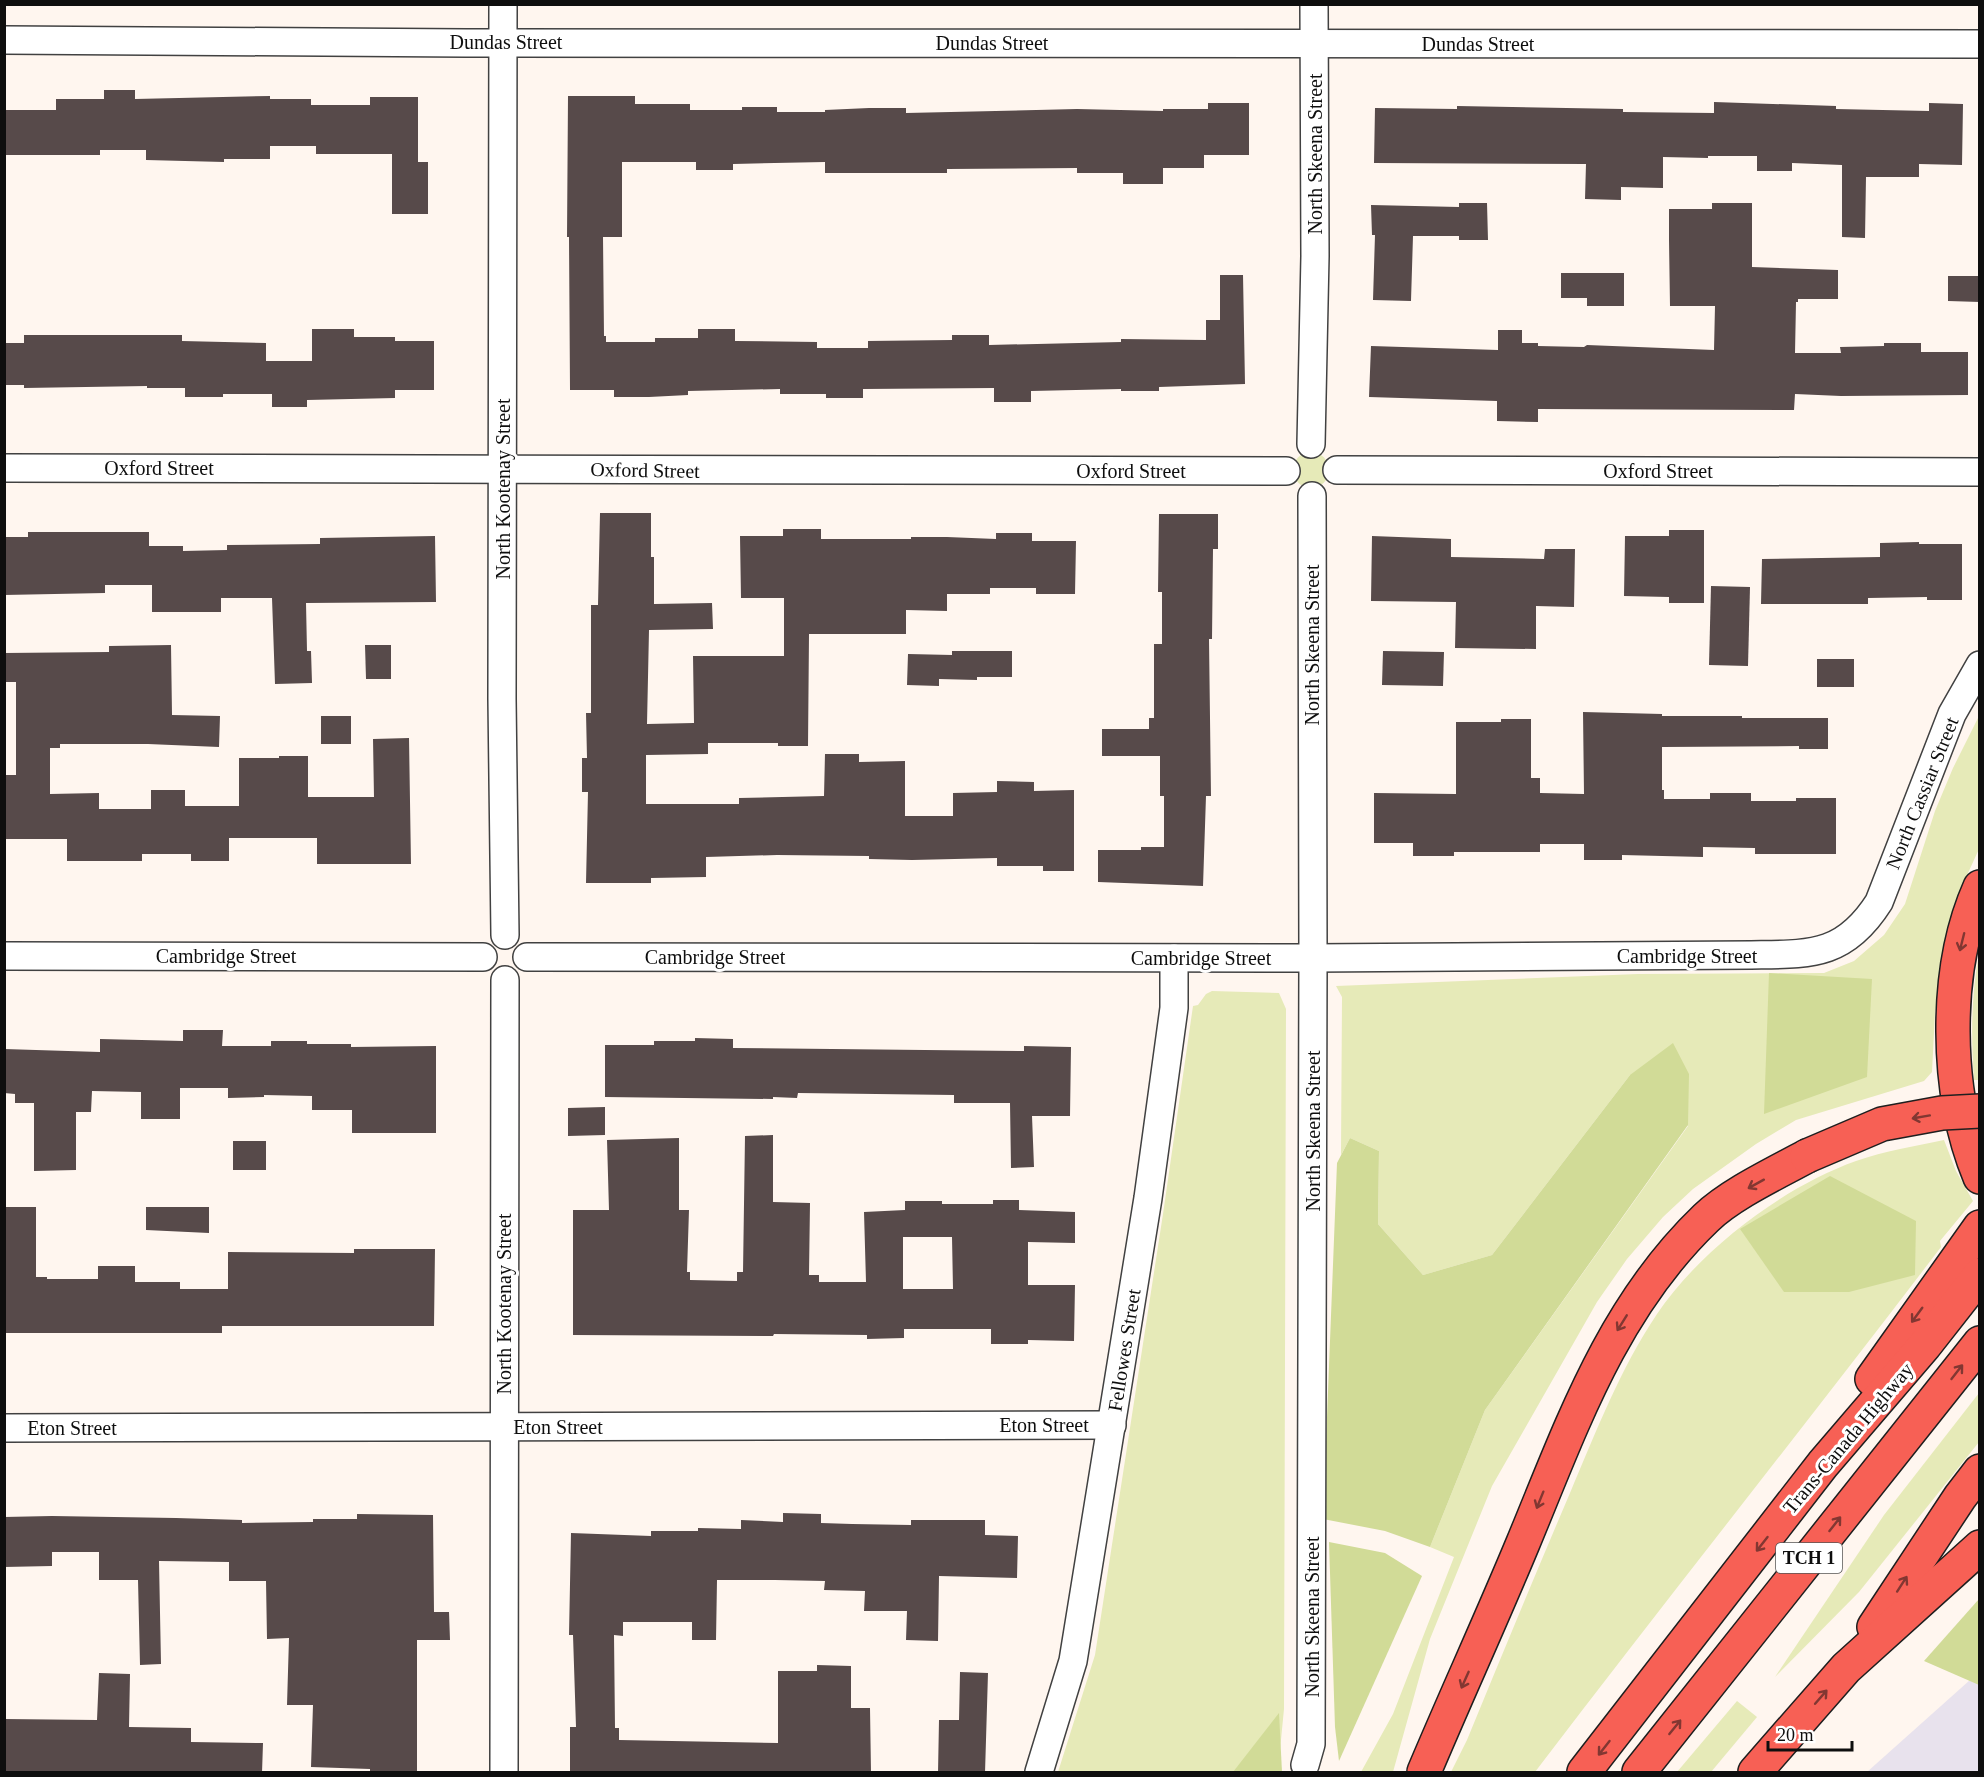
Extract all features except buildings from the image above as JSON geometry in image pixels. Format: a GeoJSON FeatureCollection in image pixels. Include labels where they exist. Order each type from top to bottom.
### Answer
{"type":"FeatureCollection","features":[{"type":"Feature","properties":{"kind":"highway"},"geometry":{"type":"LineString","coordinates":[[1980,887],[1960,946],[1953,1006],[1958,1099],[1970,1153],[1980,1177]]}},
{"type":"Feature","properties":{"kind":"highway"},"geometry":{"type":"LineString","coordinates":[[1424,1773],[1588,1386],[1642,1291],[1674,1252],[1708,1216],[1747,1189],[1807,1156],[1882,1124],[1942,1113],[1980,1111]]}},
{"type":"Feature","properties":{"kind":"highway","name":"Trans-Canada Highway"},"geometry":{"type":"LineString","coordinates":[[1584,1773],[1823,1464],[1925,1345],[1966,1279],[1980,1227]]}},
{"type":"Feature","properties":{"kind":"highway","name":"TCH 1"},"geometry":{"type":"LineString","coordinates":[[1639,1773],[1980,1343]]}},
{"type":"Feature","properties":{"kind":"highway"},"geometry":{"type":"LineString","coordinates":[[1846,1668],[1960,1497],[1980,1471]]}},
{"type":"Feature","properties":{"kind":"highway"},"geometry":{"type":"LineString","coordinates":[[1755,1773],[1846,1668],[1980,1547]]}},
{"type":"Feature","properties":{"kind":"street","name":"North Kootenay Street"},"geometry":{"type":"LineString","coordinates":[[503,4],[502,699],[505,936]]}},
{"type":"Feature","properties":{"kind":"street","name":"North Skeena Street"},"geometry":{"type":"LineString","coordinates":[[1311,444],[1315,256],[1314,4]]}},
{"type":"Feature","properties":{"kind":"street","name":"Dundas Street"},"geometry":{"type":"LineString","coordinates":[[4,40],[503,43],[1980,44]]}},
{"type":"Feature","properties":{"kind":"street"},"geometry":{"type":"LineString","coordinates":[[1311,444],[1329,451],[1335,459],[1337,470],[1336,478],[1330,487],[1322,494],[1312,496],[1302,494],[1293,488],[1286,471],[1287,460],[1293,452],[1302,446],[1311,444]]}},
{"type":"Feature","properties":{"kind":"street","name":"Oxford Street"},"geometry":{"type":"LineString","coordinates":[[4,468],[1286,471]]}},
{"type":"Feature","properties":{"kind":"street","name":"Oxford Street"},"geometry":{"type":"LineString","coordinates":[[1337,470],[1980,472]]}},
{"type":"Feature","properties":{"kind":"street","name":"North Skeena Street"},"geometry":{"type":"LineString","coordinates":[[1305,1765],[1311,1744],[1312,496]]}},
{"type":"Feature","properties":{"kind":"street","name":"North Cassiar Street"},"geometry":{"type":"LineString","coordinates":[[1866,921],[1879,902],[1952,714],[1980,665]]}},
{"type":"Feature","properties":{"kind":"street","name":"Cambridge Street"},"geometry":{"type":"LineString","coordinates":[[527,957],[1313,958],[1800,954],[1817,951],[1844,941],[1866,921]]}},
{"type":"Feature","properties":{"kind":"street"},"geometry":{"type":"LineString","coordinates":[[505,936],[514,937],[521,942],[526,949],[527,957],[526,966],[521,973],[505,980],[489,973],[484,966],[483,957],[490,942],[497,937],[505,936]]}},
{"type":"Feature","properties":{"kind":"street","name":"Cambridge Street"},"geometry":{"type":"LineString","coordinates":[[4,956],[483,957]]}},
{"type":"Feature","properties":{"kind":"street","name":"Fellowes Street"},"geometry":{"type":"LineString","coordinates":[[1039,1773],[1073,1662],[1148,1198],[1174,1008],[1174,958]]}},
{"type":"Feature","properties":{"kind":"street","name":"North Kootenay Street"},"geometry":{"type":"LineString","coordinates":[[504,1773],[505,980]]}},
{"type":"Feature","properties":{"kind":"street","name":"Eton Street"},"geometry":{"type":"LineString","coordinates":[[4,1428],[1112,1425]]}},
{"type":"Feature","properties":{"kind":"shaded area"},"geometry":{"type":"Polygon","coordinates":[[[1979,1672],[1979,1772],[1867,1772],[1979,1672]]]}},
{"type":"Feature","properties":{"kind":"green space"},"geometry":{"type":"Polygon","coordinates":[[[1311,452],[1324,457],[1329,470],[1324,483],[1311,488],[1298,483],[1293,470],[1298,457],[1311,452]]]}},
{"type":"Feature","properties":{"kind":"green space"},"geometry":{"type":"Polygon","coordinates":[[[1979,716],[1979,849],[1963,884],[1949,928],[1935,1013],[1932,1072],[1924,1081],[1796,1120],[1756,1144],[1693,1189],[1663,1217],[1627,1259],[1597,1302],[1492,1486],[1430,1639],[1393,1772],[1361,1772],[1393,1714],[1454,1557],[1430,1547],[1485,1410],[1688,1126],[1630,1075],[1492,1255],[1423,1275],[1378,1224],[1379,1151],[1350,1138],[1341,1155],[1342,997],[1336,986],[1638,974],[1824,973],[1854,961],[1884,935],[1905,904],[1935,811],[1979,716]]]}},
{"type":"Feature","properties":{"kind":"green space"},"geometry":{"type":"Polygon","coordinates":[[[1979,954],[1980,1080],[1974,1080],[1972,1017],[1979,954]]]}},
{"type":"Feature","properties":{"kind":"green space"},"geometry":{"type":"Polygon","coordinates":[[[1769,973],[1872,979],[1867,1077],[1764,1114],[1769,973]]]}},
{"type":"Feature","properties":{"kind":"green space"},"geometry":{"type":"Polygon","coordinates":[[[1212,991],[1279,993],[1286,1009],[1284,1709],[1278,1770],[1276,1772],[1058,1772],[1095,1655],[1193,1006],[1198,1005],[1206,994],[1212,991]]]}},
{"type":"Feature","properties":{"kind":"green space"},"geometry":{"type":"Polygon","coordinates":[[[1673,1043],[1689,1074],[1688,1125],[1485,1410],[1430,1547],[1385,1531],[1323,1519],[1337,1163],[1350,1138],[1379,1151],[1378,1224],[1423,1275],[1492,1255],[1630,1075],[1673,1043]]]}},
{"type":"Feature","properties":{"kind":"green space"},"geometry":{"type":"Polygon","coordinates":[[[1944,1140],[1956,1171],[1973,1201],[1940,1241],[1941,1247],[1891,1313],[1535,1772],[1451,1772],[1467,1740],[1609,1401],[1644,1335],[1675,1290],[1720,1244],[1746,1223],[1800,1187],[1828,1172],[1856,1161],[1944,1140]]]}},
{"type":"Feature","properties":{"kind":"green space"},"geometry":{"type":"Polygon","coordinates":[[[1830,1176],[1916,1221],[1915,1275],[1849,1292],[1784,1292],[1740,1229],[1830,1176]]]}},
{"type":"Feature","properties":{"kind":"green space"},"geometry":{"type":"Polygon","coordinates":[[[1979,1393],[1979,1442],[1859,1592],[1775,1677],[1884,1515],[1979,1393]]]}},
{"type":"Feature","properties":{"kind":"green space"},"geometry":{"type":"Polygon","coordinates":[[[1329,1542],[1385,1553],[1422,1576],[1339,1761],[1335,1727],[1329,1542]]]}},
{"type":"Feature","properties":{"kind":"green space"},"geometry":{"type":"Polygon","coordinates":[[[1979,1599],[1979,1685],[1924,1661],[1979,1599]]]}},
{"type":"Feature","properties":{"kind":"green space"},"geometry":{"type":"Polygon","coordinates":[[[1737,1701],[1757,1717],[1711,1772],[1677,1772],[1737,1701]]]}},
{"type":"Feature","properties":{"kind":"green space"},"geometry":{"type":"Polygon","coordinates":[[[1279,1713],[1282,1772],[1233,1772],[1279,1713]]]}}]}
